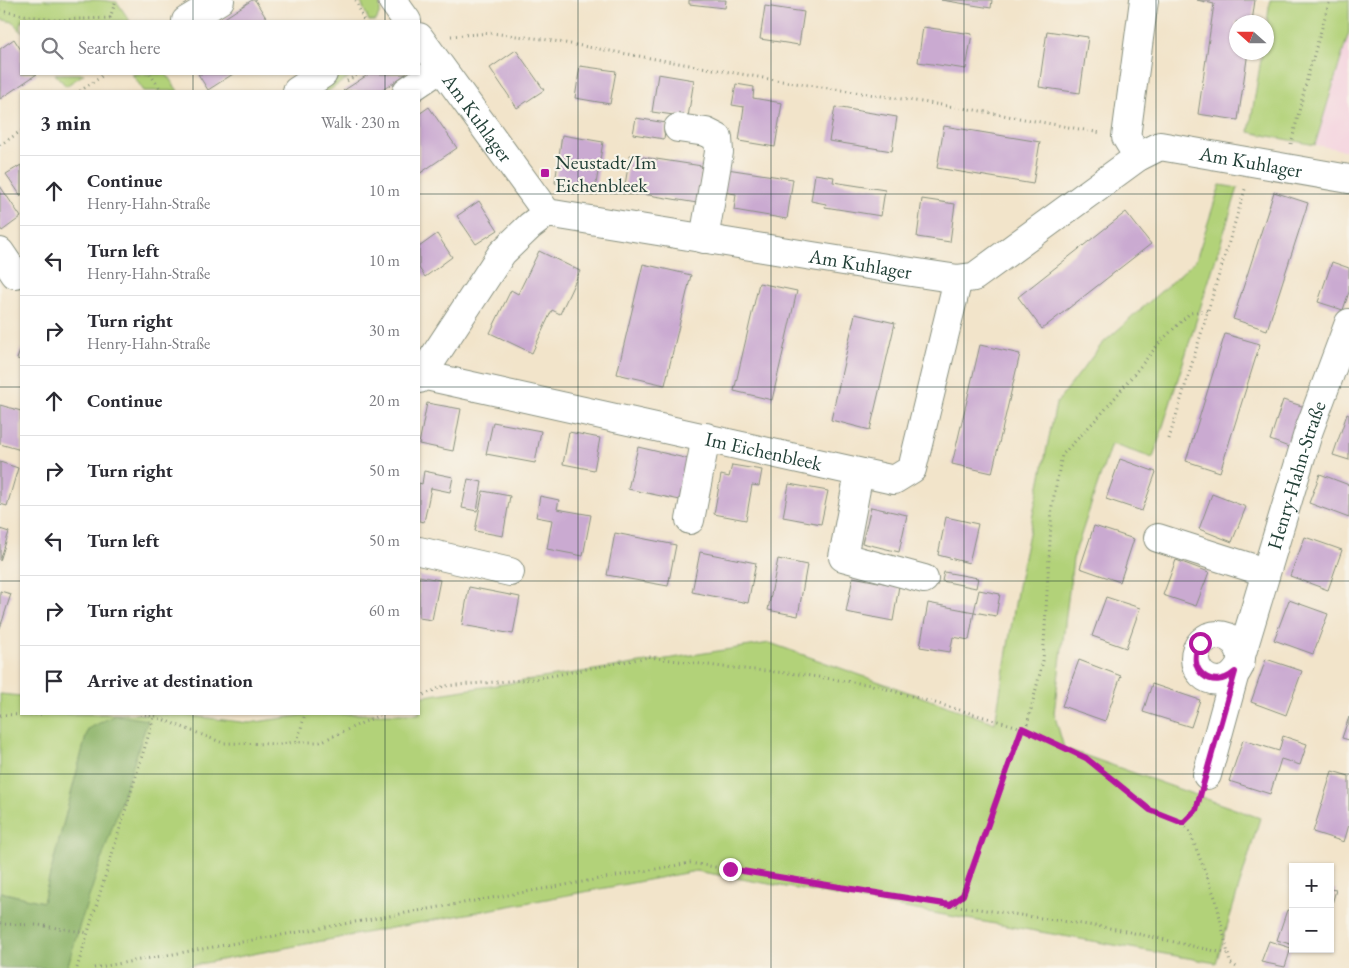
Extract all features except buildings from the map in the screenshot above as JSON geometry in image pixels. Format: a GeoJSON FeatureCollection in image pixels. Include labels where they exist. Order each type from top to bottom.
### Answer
{"type":"FeatureCollection","features":[{"type":"Feature","properties":{"kind":"street"},"geometry":{"type":"LineString","coordinates":[[188,20],[220,0]]}},
{"type":"Feature","properties":{"kind":"street"},"geometry":{"type":"LineString","coordinates":[[1132,147],[1144,0]]}},
{"type":"Feature","properties":{"kind":"street","name":"Am Kuhlager"},"geometry":{"type":"LineString","coordinates":[[420,40],[547,213],[958,279],[974,277],[1132,147],[1160,146],[1349,179]]}},
{"type":"Feature","properties":{"kind":"street"},"geometry":{"type":"LineString","coordinates":[[408,90],[441,68]]}},
{"type":"Feature","properties":{"kind":"street"},"geometry":{"type":"LineString","coordinates":[[299,90],[321,75]]}},
{"type":"Feature","properties":{"kind":"street"},"geometry":{"type":"LineString","coordinates":[[678,128],[706,132],[718,138],[718,152],[704,239]]}},
{"type":"Feature","properties":{"kind":"street","name":"Im Eichenbleek"},"geometry":{"type":"LineString","coordinates":[[547,213],[530,226],[502,253],[420,377],[706,437],[894,480],[912,469],[958,279]]}},
{"type":"Feature","properties":{"kind":"street","name":"Henry-Hahn-Straße"},"geometry":{"type":"LineString","coordinates":[[1207,775],[1265,572],[1309,430],[1349,323]]}},
{"type":"Feature","properties":{"kind":"street"},"geometry":{"type":"LineString","coordinates":[[690,520],[706,437]]}},
{"type":"Feature","properties":{"kind":"street"},"geometry":{"type":"LineString","coordinates":[[859,473],[844,557],[924,578]]}},
{"type":"Feature","properties":{"kind":"street","name":"Henry-Hahn-Straße"},"geometry":{"type":"LineString","coordinates":[[1158,538],[1265,572]]}},
{"type":"Feature","properties":{"kind":"street"},"geometry":{"type":"LineString","coordinates":[[420,551],[510,572]]}},
{"type":"Feature","properties":{"kind":"path"},"geometry":{"type":"LineString","coordinates":[[0,11],[54,20],[111,20],[116,0]]}},
{"type":"Feature","properties":{"kind":"path"},"geometry":{"type":"LineString","coordinates":[[356,0],[364,20]]}},
{"type":"Feature","properties":{"kind":"path"},"geometry":{"type":"LineString","coordinates":[[1287,167],[1308,75],[1330,0]]}},
{"type":"Feature","properties":{"kind":"path"},"geometry":{"type":"LineString","coordinates":[[420,30],[436,37],[491,33],[542,39],[775,80],[975,110],[1132,147]]}},
{"type":"Feature","properties":{"kind":"path"},"geometry":{"type":"LineString","coordinates":[[81,90],[104,75]]}},
{"type":"Feature","properties":{"kind":"path"},"geometry":{"type":"LineString","coordinates":[[151,75],[161,90]]}},
{"type":"Feature","properties":{"kind":"path"},"geometry":{"type":"LineString","coordinates":[[0,146],[20,132]]}},
{"type":"Feature","properties":{"kind":"path"},"geometry":{"type":"LineString","coordinates":[[1169,439],[1246,183]]}},
{"type":"Feature","properties":{"kind":"path"},"geometry":{"type":"LineString","coordinates":[[950,905],[963,895],[1024,728],[1043,661],[1052,506],[1062,455],[1104,411],[1162,341],[1190,313],[1209,310]]}},
{"type":"Feature","properties":{"kind":"path"},"geometry":{"type":"LineString","coordinates":[[420,697],[444,686],[535,680],[649,657],[723,667],[798,674],[872,685],[1024,728],[1086,758],[1150,810],[1183,823],[1189,830],[1216,900],[1230,962],[1238,968]]}},
{"type":"Feature","properties":{"kind":"path"},"geometry":{"type":"LineString","coordinates":[[0,715],[20,714]]}},
{"type":"Feature","properties":{"kind":"path"},"geometry":{"type":"LineString","coordinates":[[77,968],[89,934],[154,715],[223,743],[280,744],[320,742],[380,715]]}},
{"type":"Feature","properties":{"kind":"path"},"geometry":{"type":"LineString","coordinates":[[297,742],[305,715]]}},
{"type":"Feature","properties":{"kind":"path"},"geometry":{"type":"LineString","coordinates":[[1183,823],[1196,810],[1207,775]]}},
{"type":"Feature","properties":{"kind":"path"},"geometry":{"type":"LineString","coordinates":[[94,968],[690,863],[950,905],[1116,929],[1228,954]]}},
{"type":"Feature","properties":{"kind":"path"},"geometry":{"type":"LineString","coordinates":[[0,924],[38,925],[89,934]]}},
{"type":"Feature","properties":{"kind":"shaded area"},"geometry":{"type":"Polygon","coordinates":[[[1349,32],[1349,151],[1315,145],[1349,32]]]}},
{"type":"Feature","properties":{"kind":"green space"},"geometry":{"type":"Polygon","coordinates":[[[0,0],[99,0],[117,2],[129,20],[20,20],[20,31],[13,22],[0,19],[0,0]]]}},
{"type":"Feature","properties":{"kind":"green space"},"geometry":{"type":"Polygon","coordinates":[[[360,0],[380,0],[380,12],[376,20],[369,20],[360,0]]]}},
{"type":"Feature","properties":{"kind":"green space"},"geometry":{"type":"Polygon","coordinates":[[[1270,0],[1349,0],[1349,32],[1315,145],[1249,132],[1261,60],[1274,60],[1274,15],[1268,15],[1270,0]]]}},
{"type":"Feature","properties":{"kind":"green space"},"geometry":{"type":"Polygon","coordinates":[[[56,75],[82,75],[66,86],[56,75]]]}},
{"type":"Feature","properties":{"kind":"green space"},"geometry":{"type":"Polygon","coordinates":[[[133,75],[167,75],[177,90],[143,90],[133,75]]]}},
{"type":"Feature","properties":{"kind":"green space"},"geometry":{"type":"Polygon","coordinates":[[[332,75],[352,75],[330,90],[310,90],[332,75]]]}},
{"type":"Feature","properties":{"kind":"green space"},"geometry":{"type":"Polygon","coordinates":[[[1220,185],[1238,188],[1153,458],[1111,444],[1073,559],[1054,713],[1064,748],[1260,818],[1216,963],[696,871],[178,968],[67,968],[79,927],[88,729],[43,902],[0,892],[0,694],[20,696],[20,715],[183,715],[249,723],[304,715],[420,715],[420,697],[770,643],[995,723],[1018,586],[1056,404],[1102,344],[1196,260],[1220,185]]]}},
{"type":"Feature","properties":{"kind":"green space"},"geometry":{"type":"Polygon","coordinates":[[[115,715],[148,720],[67,968],[0,968],[0,892],[43,902],[88,729],[115,715]]]}},
{"type":"Feature","properties":{"kind":"place","name":"Neustadt/Im Eichenbleek"},"geometry":{"type":"Point","coordinates":[545,173]}},
{"type":"Feature","properties":{"kind":"route"},"geometry":{"type":"LineString","coordinates":[[730,869],[950,905],[963,895],[1022,728],[1086,758],[1150,810],[1183,823],[1196,810],[1235,672],[1228,678],[1220,681],[1211,680],[1203,676],[1197,668],[1195,660],[1196,651],[1200,643]]}}]}
